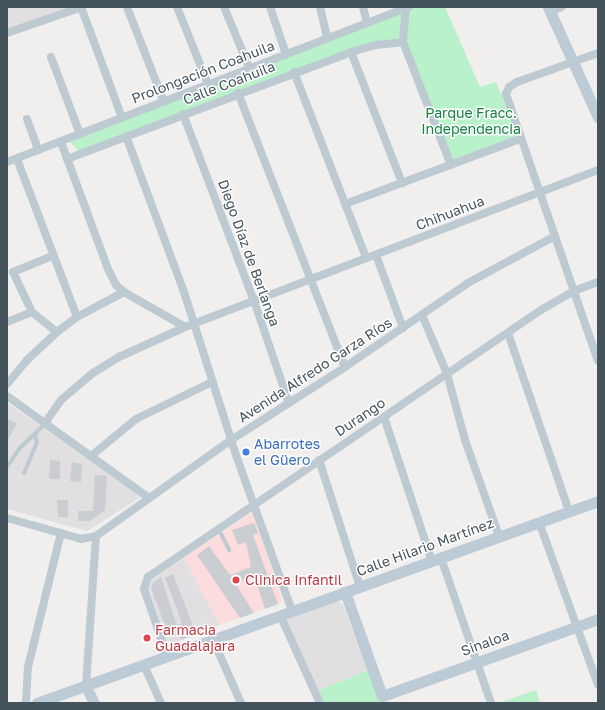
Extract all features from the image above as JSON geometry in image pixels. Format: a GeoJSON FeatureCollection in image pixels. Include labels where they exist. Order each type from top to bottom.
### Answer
{"type":"FeatureCollection","features":[{"type":"Feature","properties":{"kind":"street"},"geometry":{"type":"LineString","coordinates":[[7,33],[81,7],[122,118]]}},
{"type":"Feature","properties":{"kind":"street"},"geometry":{"type":"LineString","coordinates":[[127,7],[164,102]]}},
{"type":"Feature","properties":{"kind":"street"},"geometry":{"type":"LineString","coordinates":[[177,7],[208,84]]}},
{"type":"Feature","properties":{"kind":"street"},"geometry":{"type":"LineString","coordinates":[[224,7],[249,67]]}},
{"type":"Feature","properties":{"kind":"street"},"geometry":{"type":"LineString","coordinates":[[270,7],[286,54]]}},
{"type":"Feature","properties":{"kind":"street"},"geometry":{"type":"LineString","coordinates":[[320,7],[327,38]]}},
{"type":"Feature","properties":{"kind":"street"},"geometry":{"type":"LineString","coordinates":[[363,7],[367,23]]}},
{"type":"Feature","properties":{"kind":"street"},"geometry":{"type":"LineString","coordinates":[[407,7],[403,42],[451,165]]}},
{"type":"Feature","properties":{"kind":"street","name":"Prolongación Coahuila"},"geometry":{"type":"LineString","coordinates":[[10,160],[164,102],[249,67],[407,7]]}},
{"type":"Feature","properties":{"kind":"street"},"geometry":{"type":"LineString","coordinates":[[562,7],[549,9],[598,117]]}},
{"type":"Feature","properties":{"kind":"street","name":"Calle Coahuila"},"geometry":{"type":"LineString","coordinates":[[67,158],[351,52],[376,45],[403,42]]}},
{"type":"Feature","properties":{"kind":"street"},"geometry":{"type":"LineString","coordinates":[[351,52],[402,184]]}},
{"type":"Feature","properties":{"kind":"street"},"geometry":{"type":"LineString","coordinates":[[598,53],[517,82],[507,90],[509,109],[540,192],[598,361]]}},
{"type":"Feature","properties":{"kind":"street"},"geometry":{"type":"LineString","coordinates":[[51,57],[80,134]]}},
{"type":"Feature","properties":{"kind":"street"},"geometry":{"type":"LineString","coordinates":[[294,72],[366,258]]}},
{"type":"Feature","properties":{"kind":"street"},"geometry":{"type":"LineString","coordinates":[[238,93],[345,367]]}},
{"type":"Feature","properties":{"kind":"street","name":"Diego Díaz de Berlanga"},"geometry":{"type":"LineString","coordinates":[[183,114],[254,301],[289,403]]}},
{"type":"Feature","properties":{"kind":"street"},"geometry":{"type":"LineString","coordinates":[[27,119],[38,150]]}},
{"type":"Feature","properties":{"kind":"street"},"geometry":{"type":"LineString","coordinates":[[126,136],[184,292],[189,326],[212,382],[292,611]]}},
{"type":"Feature","properties":{"kind":"street"},"geometry":{"type":"LineString","coordinates":[[345,204],[520,139]]}},
{"type":"Feature","properties":{"kind":"street"},"geometry":{"type":"LineString","coordinates":[[60,142],[108,269],[116,285],[124,292],[189,326]]}},
{"type":"Feature","properties":{"kind":"street"},"geometry":{"type":"LineString","coordinates":[[10,160],[77,317]]}},
{"type":"Feature","properties":{"kind":"street","name":"Chihuahua"},"geometry":{"type":"LineString","coordinates":[[45,423],[61,400],[93,373],[119,357],[189,326],[598,170]]}},
{"type":"Feature","properties":{"kind":"street","name":"Avenida Alfredo Garza Ríos"},"geometry":{"type":"LineString","coordinates":[[96,536],[231,440],[345,367],[487,271],[555,236]]}},
{"type":"Feature","properties":{"kind":"street"},"geometry":{"type":"LineString","coordinates":[[376,255],[403,328]]}},
{"type":"Feature","properties":{"kind":"street"},"geometry":{"type":"LineString","coordinates":[[52,256],[13,272],[32,312],[57,332]]}},
{"type":"Feature","properties":{"kind":"street","name":"Durango"},"geometry":{"type":"LineString","coordinates":[[168,656],[144,584],[152,573],[508,332],[574,291],[598,282]]}},
{"type":"Feature","properties":{"kind":"street"},"geometry":{"type":"LineString","coordinates":[[7,384],[27,360],[57,332],[77,317],[124,292]]}},
{"type":"Feature","properties":{"kind":"street"},"geometry":{"type":"LineString","coordinates":[[7,322],[32,312]]}},
{"type":"Feature","properties":{"kind":"street"},"geometry":{"type":"LineString","coordinates":[[422,315],[446,374],[465,440],[499,536]]}},
{"type":"Feature","properties":{"kind":"street"},"geometry":{"type":"LineString","coordinates":[[508,332],[569,511]]}},
{"type":"Feature","properties":{"kind":"street"},"geometry":{"type":"LineString","coordinates":[[91,456],[136,419],[212,382]]}},
{"type":"Feature","properties":{"kind":"street"},"geometry":{"type":"LineString","coordinates":[[7,396],[149,498]]}},
{"type":"Feature","properties":{"kind":"street"},"geometry":{"type":"LineString","coordinates":[[384,417],[477,662],[491,703]]}},
{"type":"Feature","properties":{"kind":"street"},"geometry":{"type":"LineString","coordinates":[[319,460],[360,587]]}},
{"type":"Feature","properties":{"kind":"street","name":"Calle Hilario Martínez"},"geometry":{"type":"LineString","coordinates":[[37,703],[598,501]]}},
{"type":"Feature","properties":{"kind":"street"},"geometry":{"type":"LineString","coordinates":[[7,518],[86,539],[96,536],[86,686],[94,703]]}},
{"type":"Feature","properties":{"kind":"street"},"geometry":{"type":"LineString","coordinates":[[538,522],[598,685]]}},
{"type":"Feature","properties":{"kind":"street"},"geometry":{"type":"LineString","coordinates":[[26,703],[28,667],[61,533]]}},
{"type":"Feature","properties":{"kind":"street"},"geometry":{"type":"LineString","coordinates":[[345,592],[383,700]]}},
{"type":"Feature","properties":{"kind":"street"},"geometry":{"type":"LineString","coordinates":[[280,615],[320,703]]}},
{"type":"Feature","properties":{"kind":"street","name":"Sinaloa"},"geometry":{"type":"LineString","coordinates":[[383,700],[477,662],[598,619]]}},
{"type":"Feature","properties":{"kind":"street"},"geometry":{"type":"LineString","coordinates":[[213,640],[240,703]]}},
{"type":"Feature","properties":{"kind":"street"},"geometry":{"type":"LineString","coordinates":[[144,664],[161,703]]}},
{"type":"Feature","properties":{"kind":"lane"},"geometry":{"type":"LineString","coordinates":[[7,467],[20,448],[35,435],[45,423]]}},
{"type":"Feature","properties":{"kind":"lane"},"geometry":{"type":"LineString","coordinates":[[24,473],[37,443],[35,435]]}},
{"type":"Feature","properties":{"kind":"lane"},"geometry":{"type":"LineString","coordinates":[[218,528],[229,550]]}},
{"type":"Feature","properties":{"kind":"shaded area"},"geometry":{"type":"Polygon","coordinates":[[[7,7],[73,7],[7,31],[7,7]]]}},
{"type":"Feature","properties":{"kind":"shaded area"},"geometry":{"type":"Polygon","coordinates":[[[7,403],[144,495],[87,531],[7,509],[7,403]]]}},
{"type":"Feature","properties":{"kind":"shaded area","name":"Clinica Infantil"},"geometry":{"type":"Polygon","coordinates":[[[253,512],[283,602],[220,625],[184,558],[253,512]]]}},
{"type":"Feature","properties":{"kind":"shaded area"},"geometry":{"type":"Polygon","coordinates":[[[184,558],[220,625],[172,644],[166,642],[148,586],[150,581],[184,558]]]}},
{"type":"Feature","properties":{"kind":"shaded area"},"geometry":{"type":"Polygon","coordinates":[[[331,602],[340,602],[343,605],[368,670],[315,692],[287,620],[331,602]]]}},
{"type":"Feature","properties":{"kind":"green space","name":"Parque Fracc. Independencia"},"geometry":{"type":"Polygon","coordinates":[[[409,7],[445,7],[480,87],[496,82],[520,139],[451,165],[403,42],[376,45],[78,151],[70,142],[409,7]]]}},
{"type":"Feature","properties":{"kind":"green space"},"geometry":{"type":"Polygon","coordinates":[[[368,670],[380,703],[320,703],[315,692],[368,670]]]}},
{"type":"Feature","properties":{"kind":"green space"},"geometry":{"type":"Polygon","coordinates":[[[536,690],[540,703],[499,703],[536,690]]]}},
{"type":"Feature","properties":{"kind":"building"},"geometry":{"type":"Polygon","coordinates":[[[8,419],[17,423],[7,442],[7,421],[8,419]]]}},
{"type":"Feature","properties":{"kind":"building"},"geometry":{"type":"Polygon","coordinates":[[[50,460],[60,461],[60,479],[49,479],[50,460]]]}},
{"type":"Feature","properties":{"kind":"building"},"geometry":{"type":"Polygon","coordinates":[[[72,462],[82,464],[81,482],[70,481],[72,462]]]}},
{"type":"Feature","properties":{"kind":"building"},"geometry":{"type":"Polygon","coordinates":[[[95,475],[107,476],[105,510],[90,521],[78,521],[78,511],[93,511],[95,475]]]}},
{"type":"Feature","properties":{"kind":"building"},"geometry":{"type":"Polygon","coordinates":[[[57,500],[68,500],[68,517],[58,517],[57,500]]]}},
{"type":"Feature","properties":{"kind":"building"},"geometry":{"type":"Polygon","coordinates":[[[254,523],[258,533],[253,535],[278,604],[265,609],[254,576],[235,583],[254,613],[240,618],[197,555],[209,546],[230,575],[251,567],[246,542],[238,545],[232,530],[254,523]]]}},
{"type":"Feature","properties":{"kind":"building"},"geometry":{"type":"Polygon","coordinates":[[[173,574],[196,634],[181,640],[175,625],[166,629],[151,588],[154,582],[161,577],[177,625],[182,623],[165,578],[173,574]]]}},
{"type":"Feature","properties":{"kind":"place","name":"Abarrotes el Güero"},"geometry":{"type":"Point","coordinates":[246,452]}},
{"type":"Feature","properties":{"kind":"place","name":"Clinica Infantil"},"geometry":{"type":"Point","coordinates":[236,580]}},
{"type":"Feature","properties":{"kind":"place","name":"Farmacia Guadalajara"},"geometry":{"type":"Point","coordinates":[147,638]}}]}
